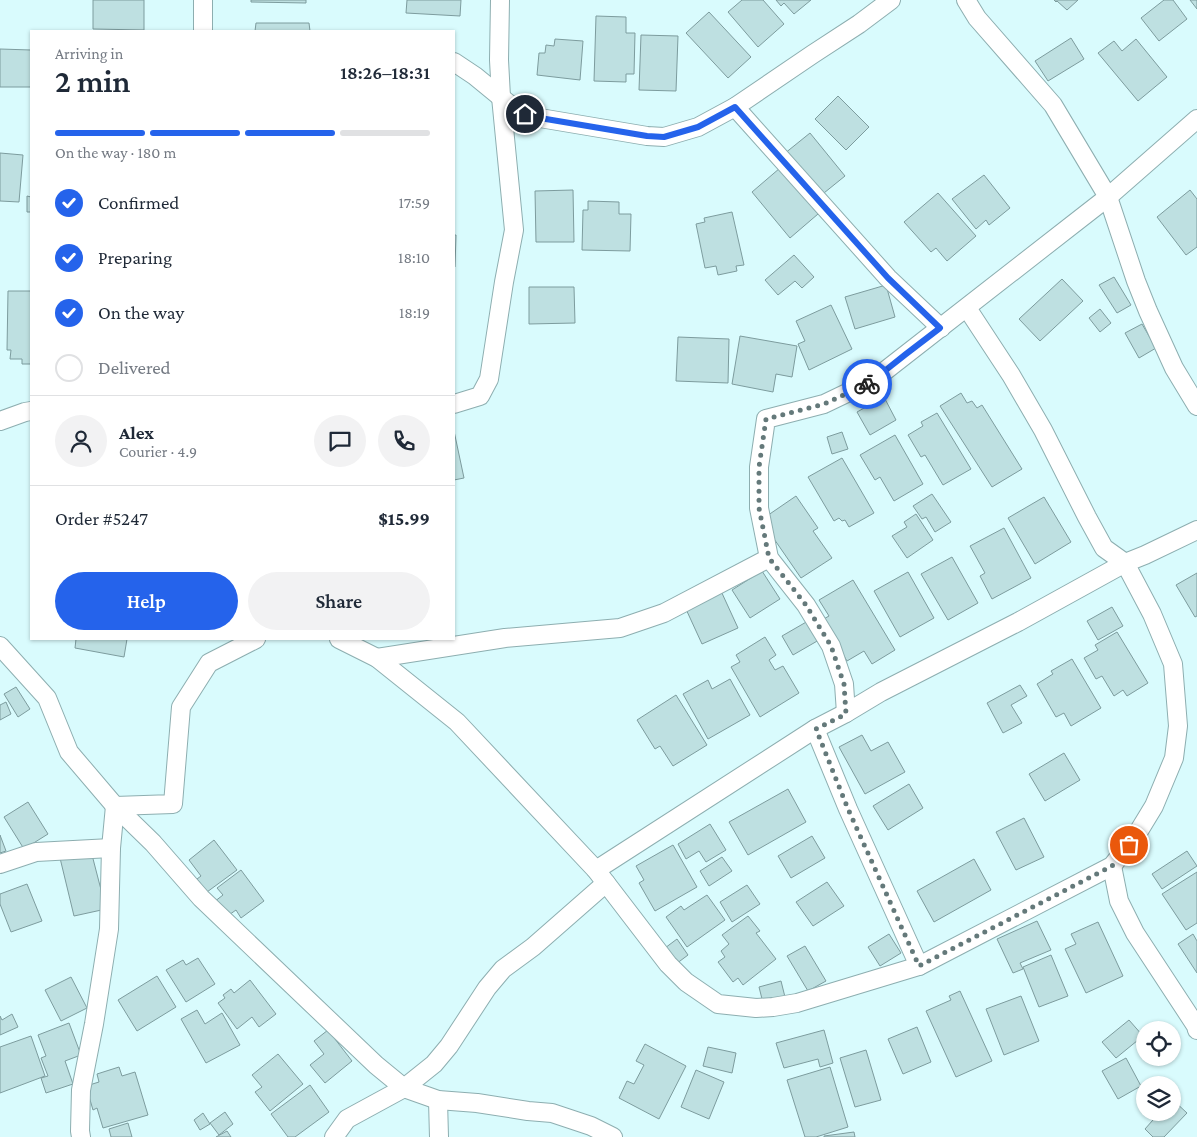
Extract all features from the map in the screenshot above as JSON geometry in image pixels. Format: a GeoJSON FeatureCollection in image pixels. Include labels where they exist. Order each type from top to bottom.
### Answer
{"type":"FeatureCollection","features":[{"type":"Feature","properties":{"kind":"street"},"geometry":{"type":"LineString","coordinates":[[203,30],[204,0]]}},
{"type":"Feature","properties":{"kind":"street"},"geometry":{"type":"LineString","coordinates":[[455,404],[480,396],[489,380],[514,230],[501,98],[499,60],[500,0]]}},
{"type":"Feature","properties":{"kind":"street"},"geometry":{"type":"LineString","coordinates":[[455,63],[475,76],[514,108],[525,114],[647,136],[664,137],[698,127],[735,107],[859,24],[891,0]]}},
{"type":"Feature","properties":{"kind":"street"},"geometry":{"type":"LineString","coordinates":[[966,0],[977,18],[1053,105],[1108,197],[1148,311],[1174,368],[1197,406]]}},
{"type":"Feature","properties":{"kind":"street"},"geometry":{"type":"LineString","coordinates":[[735,107],[888,278],[940,328]]}},
{"type":"Feature","properties":{"kind":"street"},"geometry":{"type":"LineString","coordinates":[[846,714],[844,684],[831,646],[806,605],[769,558],[759,508],[759,467],[766,419],[824,404],[872,381],[1108,197],[1197,119]]}},
{"type":"Feature","properties":{"kind":"street"},"geometry":{"type":"LineString","coordinates":[[341,640],[377,658],[457,722],[601,877],[668,964],[686,982],[718,1004],[764,1008],[797,1003],[919,966],[1112,866],[1137,834],[1154,806],[1174,758],[1178,726],[1173,664],[1152,614],[1124,563],[1104,548],[1043,430],[1011,375],[967,308]]}},
{"type":"Feature","properties":{"kind":"street"},"geometry":{"type":"LineString","coordinates":[[0,421],[30,411]]}},
{"type":"Feature","properties":{"kind":"street"},"geometry":{"type":"LineString","coordinates":[[334,1137],[347,1119],[404,1088],[434,1064],[449,1046],[487,988],[503,969],[533,947],[601,877],[816,729],[846,714],[881,692],[1018,622],[1124,563],[1146,555],[1197,530]]}},
{"type":"Feature","properties":{"kind":"street"},"geometry":{"type":"LineString","coordinates":[[377,658],[505,638],[620,628],[664,613],[769,558]]}},
{"type":"Feature","properties":{"kind":"street"},"geometry":{"type":"LineString","coordinates":[[115,806],[173,804],[181,707],[209,664],[254,640]]}},
{"type":"Feature","properties":{"kind":"street"},"geometry":{"type":"LineString","coordinates":[[0,646],[47,698],[69,752],[115,806],[153,843],[201,898],[376,1065],[404,1088],[438,1100],[552,1113],[591,1126],[613,1137]]}},
{"type":"Feature","properties":{"kind":"street"},"geometry":{"type":"LineString","coordinates":[[816,729],[848,809],[919,966]]}},
{"type":"Feature","properties":{"kind":"street"},"geometry":{"type":"LineString","coordinates":[[81,1137],[81,1090],[109,929],[111,848],[115,806]]}},
{"type":"Feature","properties":{"kind":"street"},"geometry":{"type":"LineString","coordinates":[[0,864],[36,852],[111,848]]}},
{"type":"Feature","properties":{"kind":"street"},"geometry":{"type":"LineString","coordinates":[[1112,866],[1119,900],[1135,933],[1197,1030]]}},
{"type":"Feature","properties":{"kind":"street"},"geometry":{"type":"LineString","coordinates":[[438,1100],[439,1137]]}},
{"type":"Feature","properties":{"kind":"building"},"geometry":{"type":"Polygon","coordinates":[[[93,0],[144,0],[144,30],[93,29],[93,0]]]}},
{"type":"Feature","properties":{"kind":"building"},"geometry":{"type":"Polygon","coordinates":[[[251,0],[306,0],[306,3],[251,2],[251,0]]]}},
{"type":"Feature","properties":{"kind":"building"},"geometry":{"type":"Polygon","coordinates":[[[407,0],[461,0],[460,16],[406,13],[407,0]]]}},
{"type":"Feature","properties":{"kind":"building"},"geometry":{"type":"Polygon","coordinates":[[[742,0],[763,0],[784,24],[758,47],[728,12],[742,0]]]}},
{"type":"Feature","properties":{"kind":"building"},"geometry":{"type":"Polygon","coordinates":[[[776,0],[811,0],[794,14],[784,3],[781,6],[776,0]]]}},
{"type":"Feature","properties":{"kind":"building"},"geometry":{"type":"Polygon","coordinates":[[[1054,0],[1078,0],[1067,10],[1054,0]]]}},
{"type":"Feature","properties":{"kind":"building"},"geometry":{"type":"Polygon","coordinates":[[[1164,0],[1173,0],[1187,19],[1159,41],[1141,18],[1164,0]]]}},
{"type":"Feature","properties":{"kind":"building"},"geometry":{"type":"Polygon","coordinates":[[[1190,0],[1197,0],[1197,9],[1190,0]]]}},
{"type":"Feature","properties":{"kind":"building"},"geometry":{"type":"Polygon","coordinates":[[[709,12],[751,57],[728,78],[686,33],[709,12]]]}},
{"type":"Feature","properties":{"kind":"building"},"geometry":{"type":"Polygon","coordinates":[[[596,16],[626,17],[626,33],[635,33],[634,74],[626,74],[626,82],[594,81],[596,16]]]}},
{"type":"Feature","properties":{"kind":"building"},"geometry":{"type":"Polygon","coordinates":[[[256,23],[309,23],[310,30],[255,30],[256,23]]]}},
{"type":"Feature","properties":{"kind":"building"},"geometry":{"type":"Polygon","coordinates":[[[641,35],[678,36],[676,91],[639,90],[641,35]]]}},
{"type":"Feature","properties":{"kind":"building"},"geometry":{"type":"Polygon","coordinates":[[[1071,38],[1084,59],[1048,81],[1035,61],[1071,38]]]}},
{"type":"Feature","properties":{"kind":"building"},"geometry":{"type":"Polygon","coordinates":[[[555,39],[583,41],[580,80],[537,75],[539,53],[545,53],[546,45],[554,46],[555,39]]]}},
{"type":"Feature","properties":{"kind":"building"},"geometry":{"type":"Polygon","coordinates":[[[1136,39],[1167,77],[1138,101],[1098,53],[1114,41],[1122,51],[1136,39]]]}},
{"type":"Feature","properties":{"kind":"building"},"geometry":{"type":"Polygon","coordinates":[[[0,49],[30,50],[30,87],[0,87],[0,49]]]}},
{"type":"Feature","properties":{"kind":"building"},"geometry":{"type":"Polygon","coordinates":[[[838,96],[869,127],[846,150],[815,119],[838,96]]]}},
{"type":"Feature","properties":{"kind":"building"},"geometry":{"type":"Polygon","coordinates":[[[810,133],[845,176],[819,197],[784,154],[810,133]]]}},
{"type":"Feature","properties":{"kind":"building"},"geometry":{"type":"Polygon","coordinates":[[[0,153],[23,155],[19,202],[0,201],[0,153]]]}},
{"type":"Feature","properties":{"kind":"building"},"geometry":{"type":"Polygon","coordinates":[[[780,168],[818,214],[790,238],[752,192],[780,168]]]}},
{"type":"Feature","properties":{"kind":"building"},"geometry":{"type":"Polygon","coordinates":[[[984,175],[1010,208],[989,225],[986,220],[976,229],[952,199],[984,175]]]}},
{"type":"Feature","properties":{"kind":"building"},"geometry":{"type":"Polygon","coordinates":[[[573,190],[574,242],[536,242],[535,191],[573,190]]]}},
{"type":"Feature","properties":{"kind":"building"},"geometry":{"type":"Polygon","coordinates":[[[1190,190],[1197,199],[1197,247],[1186,255],[1157,217],[1190,190]]]}},
{"type":"Feature","properties":{"kind":"building"},"geometry":{"type":"Polygon","coordinates":[[[938,193],[976,236],[947,261],[936,248],[931,252],[904,222],[938,193]]]}},
{"type":"Feature","properties":{"kind":"building"},"geometry":{"type":"Polygon","coordinates":[[[27,196],[30,197],[30,212],[27,212],[27,196]]]}},
{"type":"Feature","properties":{"kind":"building"},"geometry":{"type":"Polygon","coordinates":[[[588,201],[619,202],[619,214],[631,214],[630,251],[582,250],[583,210],[588,210],[588,201]]]}},
{"type":"Feature","properties":{"kind":"building"},"geometry":{"type":"Polygon","coordinates":[[[732,212],[744,265],[736,266],[737,271],[718,275],[716,266],[705,268],[696,224],[705,222],[704,218],[732,212]]]}},
{"type":"Feature","properties":{"kind":"building"},"geometry":{"type":"Polygon","coordinates":[[[455,235],[456,235],[455,267],[455,235]]]}},
{"type":"Feature","properties":{"kind":"building"},"geometry":{"type":"Polygon","coordinates":[[[794,255],[814,277],[802,288],[795,281],[778,295],[765,280],[794,255]]]}},
{"type":"Feature","properties":{"kind":"building"},"geometry":{"type":"Polygon","coordinates":[[[1114,277],[1131,305],[1117,313],[1099,285],[1114,277]]]}},
{"type":"Feature","properties":{"kind":"building"},"geometry":{"type":"Polygon","coordinates":[[[1062,279],[1083,301],[1040,341],[1019,319],[1062,279]]]}},
{"type":"Feature","properties":{"kind":"building"},"geometry":{"type":"Polygon","coordinates":[[[886,285],[895,317],[855,329],[845,297],[886,285]]]}},
{"type":"Feature","properties":{"kind":"building"},"geometry":{"type":"Polygon","coordinates":[[[529,287],[574,287],[575,323],[529,324],[529,287]]]}},
{"type":"Feature","properties":{"kind":"building"},"geometry":{"type":"Polygon","coordinates":[[[8,291],[30,291],[30,364],[22,364],[22,359],[10,359],[11,350],[7,350],[8,291]]]}},
{"type":"Feature","properties":{"kind":"building"},"geometry":{"type":"Polygon","coordinates":[[[831,305],[852,349],[809,370],[798,344],[805,341],[796,321],[831,305]]]}},
{"type":"Feature","properties":{"kind":"building"},"geometry":{"type":"Polygon","coordinates":[[[1100,309],[1111,323],[1100,332],[1089,318],[1100,309]]]}},
{"type":"Feature","properties":{"kind":"building"},"geometry":{"type":"Polygon","coordinates":[[[1142,324],[1156,348],[1139,358],[1125,333],[1142,324]]]}},
{"type":"Feature","properties":{"kind":"building"},"geometry":{"type":"Polygon","coordinates":[[[740,336],[797,346],[792,377],[776,374],[773,392],[732,384],[740,336]]]}},
{"type":"Feature","properties":{"kind":"building"},"geometry":{"type":"Polygon","coordinates":[[[678,337],[729,339],[728,383],[676,381],[678,337]]]}},
{"type":"Feature","properties":{"kind":"building"},"geometry":{"type":"Polygon","coordinates":[[[961,393],[967,403],[972,401],[977,408],[982,405],[1022,469],[992,487],[940,406],[961,393]]]}},
{"type":"Feature","properties":{"kind":"building"},"geometry":{"type":"Polygon","coordinates":[[[884,397],[896,420],[870,435],[857,412],[884,397]]]}},
{"type":"Feature","properties":{"kind":"building"},"geometry":{"type":"Polygon","coordinates":[[[937,413],[971,469],[943,485],[925,455],[921,457],[908,435],[923,426],[921,422],[937,413]]]}},
{"type":"Feature","properties":{"kind":"building"},"geometry":{"type":"Polygon","coordinates":[[[842,432],[848,449],[832,454],[827,437],[842,432]]]}},
{"type":"Feature","properties":{"kind":"building"},"geometry":{"type":"Polygon","coordinates":[[[895,435],[923,484],[894,501],[880,477],[875,480],[860,455],[895,435]]]}},
{"type":"Feature","properties":{"kind":"building"},"geometry":{"type":"Polygon","coordinates":[[[455,436],[464,478],[455,480],[455,436]]]}},
{"type":"Feature","properties":{"kind":"building"},"geometry":{"type":"Polygon","coordinates":[[[842,458],[874,513],[849,527],[845,520],[842,521],[839,518],[834,521],[808,477],[842,458]]]}},
{"type":"Feature","properties":{"kind":"building"},"geometry":{"type":"Polygon","coordinates":[[[932,494],[951,522],[935,532],[926,517],[922,519],[913,506],[932,494]]]}},
{"type":"Feature","properties":{"kind":"building"},"geometry":{"type":"Polygon","coordinates":[[[796,496],[818,528],[813,531],[832,558],[801,578],[761,520],[796,496]]]}},
{"type":"Feature","properties":{"kind":"building"},"geometry":{"type":"Polygon","coordinates":[[[1044,497],[1071,542],[1035,564],[1008,518],[1044,497]]]}},
{"type":"Feature","properties":{"kind":"building"},"geometry":{"type":"Polygon","coordinates":[[[916,514],[933,540],[907,558],[892,536],[907,527],[904,522],[916,514]]]}},
{"type":"Feature","properties":{"kind":"building"},"geometry":{"type":"Polygon","coordinates":[[[1004,528],[1031,578],[992,599],[980,576],[985,573],[970,546],[1004,528]]]}},
{"type":"Feature","properties":{"kind":"building"},"geometry":{"type":"Polygon","coordinates":[[[952,557],[978,603],[948,620],[921,574],[952,557]]]}},
{"type":"Feature","properties":{"kind":"building"},"geometry":{"type":"Polygon","coordinates":[[[762,571],[780,599],[750,618],[732,590],[762,571]]]}},
{"type":"Feature","properties":{"kind":"building"},"geometry":{"type":"Polygon","coordinates":[[[908,572],[934,618],[900,637],[874,591],[908,572]]]}},
{"type":"Feature","properties":{"kind":"building"},"geometry":{"type":"Polygon","coordinates":[[[1197,573],[1197,616],[1195,617],[1176,585],[1197,573]]]}},
{"type":"Feature","properties":{"kind":"building"},"geometry":{"type":"Polygon","coordinates":[[[853,580],[895,650],[872,664],[864,651],[847,661],[822,620],[829,616],[819,600],[853,580]]]}},
{"type":"Feature","properties":{"kind":"building"},"geometry":{"type":"Polygon","coordinates":[[[721,591],[738,628],[702,644],[685,607],[721,591]]]}},
{"type":"Feature","properties":{"kind":"building"},"geometry":{"type":"Polygon","coordinates":[[[1112,607],[1123,626],[1098,640],[1087,621],[1112,607]]]}},
{"type":"Feature","properties":{"kind":"building"},"geometry":{"type":"Polygon","coordinates":[[[808,621],[819,640],[793,655],[782,636],[808,621]]]}},
{"type":"Feature","properties":{"kind":"building"},"geometry":{"type":"Polygon","coordinates":[[[1117,632],[1148,683],[1127,696],[1123,690],[1114,696],[1102,676],[1096,679],[1084,658],[1098,650],[1095,645],[1117,632]]]}},
{"type":"Feature","properties":{"kind":"building"},"geometry":{"type":"Polygon","coordinates":[[[765,637],[776,655],[769,660],[775,670],[783,666],[799,693],[760,717],[731,667],[740,662],[736,655],[765,637]]]}},
{"type":"Feature","properties":{"kind":"building"},"geometry":{"type":"Polygon","coordinates":[[[76,640],[127,640],[124,657],[75,648],[76,640]]]}},
{"type":"Feature","properties":{"kind":"building"},"geometry":{"type":"Polygon","coordinates":[[[1072,659],[1101,708],[1071,726],[1064,713],[1056,717],[1037,684],[1053,674],[1051,671],[1072,659]]]}},
{"type":"Feature","properties":{"kind":"building"},"geometry":{"type":"Polygon","coordinates":[[[730,679],[750,715],[708,739],[683,694],[708,680],[712,689],[730,679]]]}},
{"type":"Feature","properties":{"kind":"building"},"geometry":{"type":"Polygon","coordinates":[[[1020,685],[1027,696],[1011,705],[1022,723],[1003,733],[987,703],[1020,685]]]}},
{"type":"Feature","properties":{"kind":"building"},"geometry":{"type":"Polygon","coordinates":[[[16,687],[30,709],[18,717],[4,694],[16,687]]]}},
{"type":"Feature","properties":{"kind":"building"},"geometry":{"type":"Polygon","coordinates":[[[676,695],[707,745],[673,766],[660,746],[655,749],[637,720],[676,695]]]}},
{"type":"Feature","properties":{"kind":"building"},"geometry":{"type":"Polygon","coordinates":[[[6,702],[11,714],[0,720],[0,705],[6,702]]]}},
{"type":"Feature","properties":{"kind":"building"},"geometry":{"type":"Polygon","coordinates":[[[862,735],[871,751],[888,742],[905,772],[865,794],[839,747],[862,735]]]}},
{"type":"Feature","properties":{"kind":"building"},"geometry":{"type":"Polygon","coordinates":[[[1064,753],[1080,780],[1045,801],[1029,774],[1064,753]]]}},
{"type":"Feature","properties":{"kind":"building"},"geometry":{"type":"Polygon","coordinates":[[[909,784],[923,808],[888,830],[873,806],[909,784]]]}},
{"type":"Feature","properties":{"kind":"building"},"geometry":{"type":"Polygon","coordinates":[[[788,789],[806,822],[748,855],[729,822],[788,789]]]}},
{"type":"Feature","properties":{"kind":"building"},"geometry":{"type":"Polygon","coordinates":[[[28,802],[48,834],[24,849],[4,817],[28,802]]]}},
{"type":"Feature","properties":{"kind":"building"},"geometry":{"type":"Polygon","coordinates":[[[1024,818],[1044,857],[1016,870],[996,832],[1024,818]]]}},
{"type":"Feature","properties":{"kind":"building"},"geometry":{"type":"Polygon","coordinates":[[[710,824],[726,850],[706,862],[699,851],[686,859],[678,844],[710,824]]]}},
{"type":"Feature","properties":{"kind":"building"},"geometry":{"type":"Polygon","coordinates":[[[0,835],[6,851],[0,853],[0,835]]]}},
{"type":"Feature","properties":{"kind":"building"},"geometry":{"type":"Polygon","coordinates":[[[812,836],[825,858],[791,878],[778,856],[812,836]]]}},
{"type":"Feature","properties":{"kind":"building"},"geometry":{"type":"Polygon","coordinates":[[[214,840],[237,870],[207,892],[197,879],[201,876],[189,860],[214,840]]]}},
{"type":"Feature","properties":{"kind":"building"},"geometry":{"type":"Polygon","coordinates":[[[673,845],[697,887],[655,911],[639,883],[644,880],[636,866],[673,845]]]}},
{"type":"Feature","properties":{"kind":"building"},"geometry":{"type":"Polygon","coordinates":[[[91,851],[106,909],[74,916],[60,858],[91,851]]]}},
{"type":"Feature","properties":{"kind":"building"},"geometry":{"type":"Polygon","coordinates":[[[1187,851],[1197,866],[1162,889],[1152,874],[1187,851]]]}},
{"type":"Feature","properties":{"kind":"building"},"geometry":{"type":"Polygon","coordinates":[[[722,857],[732,871],[709,886],[700,871],[722,857]]]}},
{"type":"Feature","properties":{"kind":"building"},"geometry":{"type":"Polygon","coordinates":[[[974,859],[991,890],[934,922],[917,891],[974,859]]]}},
{"type":"Feature","properties":{"kind":"building"},"geometry":{"type":"Polygon","coordinates":[[[241,870],[264,901],[241,918],[236,910],[226,917],[214,902],[223,895],[217,888],[241,870]]]}},
{"type":"Feature","properties":{"kind":"building"},"geometry":{"type":"Polygon","coordinates":[[[1197,872],[1197,923],[1186,930],[1162,894],[1197,872]]]}},
{"type":"Feature","properties":{"kind":"building"},"geometry":{"type":"Polygon","coordinates":[[[827,882],[844,906],[813,926],[796,902],[827,882]]]}},
{"type":"Feature","properties":{"kind":"building"},"geometry":{"type":"Polygon","coordinates":[[[27,884],[42,921],[11,932],[0,904],[0,894],[27,884]]]}},
{"type":"Feature","properties":{"kind":"building"},"geometry":{"type":"Polygon","coordinates":[[[747,885],[760,904],[732,922],[720,902],[747,885]]]}},
{"type":"Feature","properties":{"kind":"building"},"geometry":{"type":"Polygon","coordinates":[[[707,895],[725,920],[687,947],[666,917],[681,906],[684,910],[707,895]]]}},
{"type":"Feature","properties":{"kind":"building"},"geometry":{"type":"Polygon","coordinates":[[[748,916],[760,931],[756,933],[776,959],[743,985],[738,978],[733,982],[718,962],[725,957],[721,951],[729,944],[722,935],[748,916]]]}},
{"type":"Feature","properties":{"kind":"building"},"geometry":{"type":"Polygon","coordinates":[[[1037,921],[1051,950],[1020,963],[1023,969],[1013,973],[997,939],[1037,921]]]}},
{"type":"Feature","properties":{"kind":"building"},"geometry":{"type":"Polygon","coordinates":[[[1098,922],[1123,976],[1086,993],[1065,949],[1076,944],[1071,934],[1098,922]]]}},
{"type":"Feature","properties":{"kind":"building"},"geometry":{"type":"Polygon","coordinates":[[[889,934],[901,953],[880,966],[868,947],[889,934]]]}},
{"type":"Feature","properties":{"kind":"building"},"geometry":{"type":"Polygon","coordinates":[[[1193,934],[1197,941],[1197,973],[1178,944],[1193,934]]]}},
{"type":"Feature","properties":{"kind":"building"},"geometry":{"type":"Polygon","coordinates":[[[677,939],[688,955],[672,967],[661,951],[677,939]]]}},
{"type":"Feature","properties":{"kind":"building"},"geometry":{"type":"Polygon","coordinates":[[[805,946],[826,981],[808,991],[787,956],[805,946]]]}},
{"type":"Feature","properties":{"kind":"building"},"geometry":{"type":"Polygon","coordinates":[[[1051,955],[1068,996],[1039,1007],[1023,967],[1051,955]]]}},
{"type":"Feature","properties":{"kind":"building"},"geometry":{"type":"Polygon","coordinates":[[[198,958],[215,984],[186,1002],[166,970],[183,960],[186,965],[198,958]]]}},
{"type":"Feature","properties":{"kind":"building"},"geometry":{"type":"Polygon","coordinates":[[[157,976],[176,1007],[137,1031],[118,1000],[157,976]]]}},
{"type":"Feature","properties":{"kind":"building"},"geometry":{"type":"Polygon","coordinates":[[[71,977],[87,1008],[61,1021],[45,990],[71,977]]]}},
{"type":"Feature","properties":{"kind":"building"},"geometry":{"type":"Polygon","coordinates":[[[250,980],[276,1014],[259,1027],[252,1017],[237,1029],[218,1003],[225,998],[223,995],[231,989],[234,993],[250,980]]]}},
{"type":"Feature","properties":{"kind":"building"},"geometry":{"type":"Polygon","coordinates":[[[781,981],[785,997],[763,1003],[759,987],[781,981]]]}},
{"type":"Feature","properties":{"kind":"building"},"geometry":{"type":"Polygon","coordinates":[[[960,991],[992,1061],[956,1077],[926,1011],[951,1000],[949,996],[960,991]]]}},
{"type":"Feature","properties":{"kind":"building"},"geometry":{"type":"Polygon","coordinates":[[[1021,996],[1039,1041],[1004,1055],[986,1009],[1021,996]]]}},
{"type":"Feature","properties":{"kind":"building"},"geometry":{"type":"Polygon","coordinates":[[[197,1010],[205,1024],[222,1013],[240,1045],[206,1063],[181,1019],[197,1010]]]}},
{"type":"Feature","properties":{"kind":"building"},"geometry":{"type":"Polygon","coordinates":[[[12,1014],[18,1027],[0,1035],[0,1016],[2,1020],[12,1014]]]}},
{"type":"Feature","properties":{"kind":"building"},"geometry":{"type":"Polygon","coordinates":[[[1129,1020],[1136,1028],[1136,1042],[1116,1058],[1102,1042],[1129,1020]]]}},
{"type":"Feature","properties":{"kind":"building"},"geometry":{"type":"Polygon","coordinates":[[[69,1023],[81,1055],[65,1061],[73,1084],[46,1093],[41,1078],[48,1076],[41,1058],[46,1056],[38,1035],[69,1023]]]}},
{"type":"Feature","properties":{"kind":"building"},"geometry":{"type":"Polygon","coordinates":[[[917,1027],[931,1062],[903,1074],[888,1039],[917,1027]]]}},
{"type":"Feature","properties":{"kind":"building"},"geometry":{"type":"Polygon","coordinates":[[[328,1030],[352,1061],[325,1083],[310,1065],[324,1054],[314,1041],[328,1030]]]}},
{"type":"Feature","properties":{"kind":"building"},"geometry":{"type":"Polygon","coordinates":[[[824,1030],[833,1063],[820,1067],[818,1059],[784,1068],[776,1043],[824,1030]]]}},
{"type":"Feature","properties":{"kind":"building"},"geometry":{"type":"Polygon","coordinates":[[[31,1036],[45,1076],[0,1093],[0,1047],[31,1036]]]}},
{"type":"Feature","properties":{"kind":"building"},"geometry":{"type":"Polygon","coordinates":[[[645,1044],[686,1066],[659,1119],[619,1098],[627,1081],[634,1084],[644,1065],[636,1061],[645,1044]]]}},
{"type":"Feature","properties":{"kind":"building"},"geometry":{"type":"Polygon","coordinates":[[[708,1047],[736,1053],[732,1073],[703,1066],[708,1047]]]}},
{"type":"Feature","properties":{"kind":"building"},"geometry":{"type":"Polygon","coordinates":[[[866,1050],[881,1100],[855,1107],[840,1058],[866,1050]]]}},
{"type":"Feature","properties":{"kind":"building"},"geometry":{"type":"Polygon","coordinates":[[[278,1054],[303,1084],[270,1111],[255,1092],[262,1087],[252,1075],[278,1054]]]}},
{"type":"Feature","properties":{"kind":"building"},"geometry":{"type":"Polygon","coordinates":[[[1126,1058],[1136,1077],[1136,1089],[1118,1099],[1102,1071],[1126,1058]]]}},
{"type":"Feature","properties":{"kind":"building"},"geometry":{"type":"Polygon","coordinates":[[[119,1067],[122,1076],[135,1072],[148,1115],[103,1128],[97,1108],[93,1110],[86,1086],[99,1082],[97,1074],[119,1067]]]}},
{"type":"Feature","properties":{"kind":"building"},"geometry":{"type":"Polygon","coordinates":[[[830,1067],[848,1127],[816,1137],[805,1137],[787,1080],[830,1067]]]}},
{"type":"Feature","properties":{"kind":"building"},"geometry":{"type":"Polygon","coordinates":[[[696,1070],[724,1082],[709,1119],[681,1107],[696,1070]]]}},
{"type":"Feature","properties":{"kind":"building"},"geometry":{"type":"Polygon","coordinates":[[[310,1085],[329,1112],[295,1137],[288,1137],[271,1114],[310,1085]]]}},
{"type":"Feature","properties":{"kind":"building"},"geometry":{"type":"Polygon","coordinates":[[[1181,1107],[1187,1113],[1181,1119],[1181,1107]]]}},
{"type":"Feature","properties":{"kind":"building"},"geometry":{"type":"Polygon","coordinates":[[[225,1112],[233,1124],[219,1135],[210,1123],[225,1112]]]}},
{"type":"Feature","properties":{"kind":"building"},"geometry":{"type":"Polygon","coordinates":[[[203,1113],[210,1124],[200,1130],[194,1120],[203,1113]]]}},
{"type":"Feature","properties":{"kind":"building"},"geometry":{"type":"Polygon","coordinates":[[[1152,1121],[1179,1121],[1164,1137],[1153,1137],[1145,1129],[1152,1121]]]}},
{"type":"Feature","properties":{"kind":"building"},"geometry":{"type":"Polygon","coordinates":[[[128,1123],[132,1137],[111,1137],[109,1129],[128,1123]]]}},
{"type":"Feature","properties":{"kind":"building"},"geometry":{"type":"Polygon","coordinates":[[[227,1131],[231,1137],[216,1137],[227,1131]]]}},
{"type":"Feature","properties":{"kind":"building"},"geometry":{"type":"Polygon","coordinates":[[[854,1132],[855,1137],[824,1137],[824,1136],[854,1132]]]}},
{"type":"Feature","properties":{"kind":"way so far"},"geometry":{"type":"LineString","coordinates":[[867,384],[824,404],[766,419],[759,467],[759,508],[769,558],[806,605],[831,646],[844,684],[846,714],[816,729],[848,809],[919,966],[1112,866],[1129,845]]}},
{"type":"Feature","properties":{"kind":"route"},"geometry":{"type":"LineString","coordinates":[[525,114],[647,136],[664,137],[698,127],[735,107],[888,278],[940,328],[867,384]]}}]}
